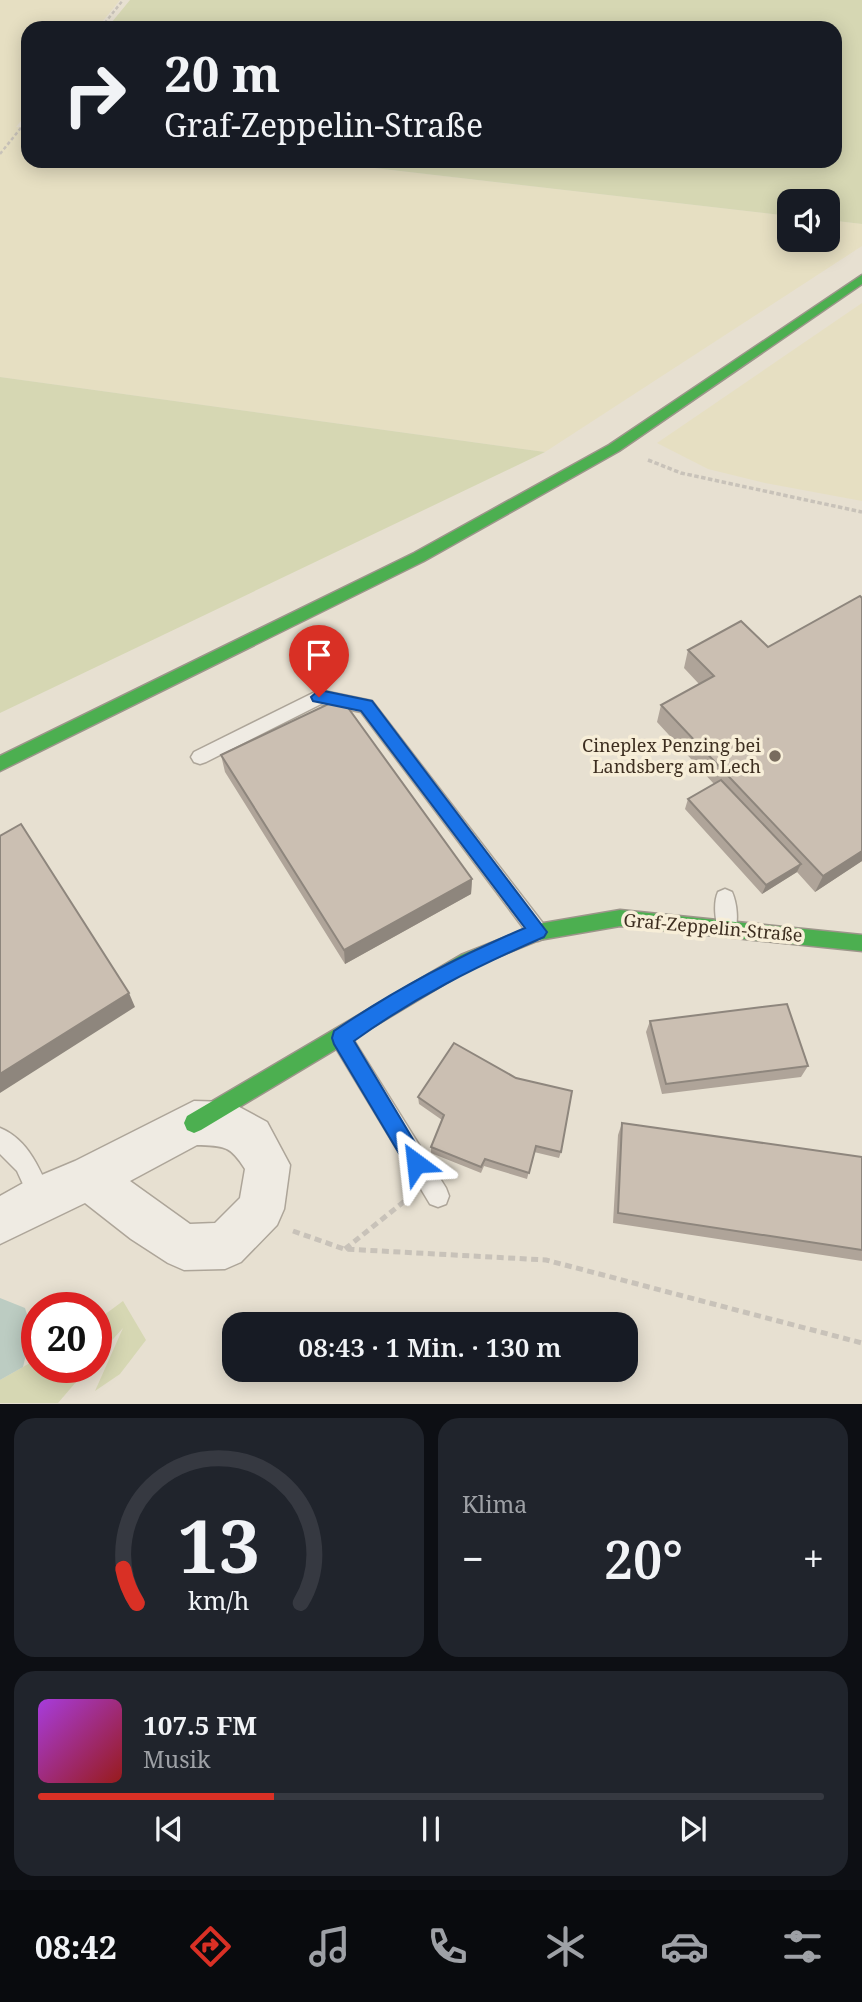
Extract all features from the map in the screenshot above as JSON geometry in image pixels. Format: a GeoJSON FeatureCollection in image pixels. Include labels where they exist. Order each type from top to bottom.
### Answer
{"type":"FeatureCollection","features":[{"type":"Feature","properties":{"kind":"main road"},"geometry":{"type":"LineString","coordinates":[[0,764],[419,557],[614,447],[862,279]]}},
{"type":"Feature","properties":{"kind":"main road","name":"Graf-Zeppelin-Straße"},"geometry":{"type":"LineString","coordinates":[[194,1123],[467,961],[538,932],[620,918],[862,943]]}},
{"type":"Feature","properties":{"kind":"street","name":"Graf-Zeppelin-Straße"},"geometry":{"type":"LineString","coordinates":[[0,1221],[41,1198],[90,1178],[194,1123],[230,1124],[251,1138],[268,1165],[261,1209]]}},
{"type":"Feature","properties":{"kind":"street"},"geometry":{"type":"LineString","coordinates":[[90,1178],[147,1223],[184,1247],[225,1246],[261,1209]]}},
{"type":"Feature","properties":{"kind":"lane"},"geometry":{"type":"LineString","coordinates":[[200,757],[319,697],[366,706],[538,932]]}},
{"type":"Feature","properties":{"kind":"lane"},"geometry":{"type":"LineString","coordinates":[[725,898],[727,927]]}},
{"type":"Feature","properties":{"kind":"lane"},"geometry":{"type":"LineString","coordinates":[[341,1038],[432,1188]]}},
{"type":"Feature","properties":{"kind":"lane"},"geometry":{"type":"LineString","coordinates":[[0,1139],[25,1163],[41,1198]]}},
{"type":"Feature","properties":{"kind":"path"},"geometry":{"type":"LineString","coordinates":[[107,21],[124,0]]}},
{"type":"Feature","properties":{"kind":"path"},"geometry":{"type":"LineString","coordinates":[[0,154],[21,128]]}},
{"type":"Feature","properties":{"kind":"path"},"geometry":{"type":"LineString","coordinates":[[614,447],[681,473],[862,512]]}},
{"type":"Feature","properties":{"kind":"path"},"geometry":{"type":"LineString","coordinates":[[344,1249],[408,1198],[432,1188]]}},
{"type":"Feature","properties":{"kind":"path"},"geometry":{"type":"LineString","coordinates":[[261,1209],[297,1234],[344,1249],[546,1260],[862,1343]]}},
{"type":"Feature","properties":{"kind":"shaded area"},"geometry":{"type":"Polygon","coordinates":[[[0,0],[120,0],[103,21],[21,21],[21,121],[16,127],[21,127],[21,168],[374,168],[777,215],[777,252],[840,252],[840,221],[862,224],[862,246],[545,452],[0,377],[0,0]]]}},
{"type":"Feature","properties":{"kind":"shaded area"},"geometry":{"type":"Polygon","coordinates":[[[862,303],[862,501],[765,483],[708,469],[657,443],[862,303]]]}},
{"type":"Feature","properties":{"kind":"shaded area"},"geometry":{"type":"Polygon","coordinates":[[[0,1298],[21,1306],[21,1368],[0,1380],[0,1298]]]}},
{"type":"Feature","properties":{"kind":"green space"},"geometry":{"type":"Polygon","coordinates":[[[130,0],[862,0],[862,224],[840,221],[840,189],[777,189],[777,215],[374,168],[842,168],[842,21],[113,21],[130,0]]]}},
{"type":"Feature","properties":{"kind":"green space"},"geometry":{"type":"Polygon","coordinates":[[[0,377],[545,452],[0,713],[0,377]]]}},
{"type":"Feature","properties":{"kind":"green space"},"geometry":{"type":"Polygon","coordinates":[[[123,1301],[146,1340],[120,1374],[112,1379],[112,1353],[123,1328],[112,1340],[112,1309],[123,1301]]]}},
{"type":"Feature","properties":{"kind":"green space"},"geometry":{"type":"Polygon","coordinates":[[[21,1368],[21,1383],[75,1383],[58,1403],[0,1403],[0,1380],[21,1368]]]}},
{"type":"Feature","properties":{"kind":"green space"},"geometry":{"type":"Polygon","coordinates":[[[99,1383],[107,1383],[95,1391],[99,1383]]]}},
{"type":"Feature","properties":{"kind":"building","name":"Cineplex Penzing bei Landsberg am Lech"},"geometry":{"type":"Polygon","coordinates":[[[860,596],[862,851],[823,876],[661,705],[714,676],[688,650],[741,621],[768,647],[860,596]]]}},
{"type":"Feature","properties":{"kind":"building"},"geometry":{"type":"Polygon","coordinates":[[[341,698],[472,879],[344,950],[221,755],[341,698]]]}},
{"type":"Feature","properties":{"kind":"building"},"geometry":{"type":"Polygon","coordinates":[[[721,780],[801,864],[766,885],[688,799],[721,780]]]}},
{"type":"Feature","properties":{"kind":"building"},"geometry":{"type":"Polygon","coordinates":[[[21,824],[129,993],[0,1074],[0,836],[21,824]]]}},
{"type":"Feature","properties":{"kind":"building"},"geometry":{"type":"Polygon","coordinates":[[[787,1004],[808,1066],[666,1084],[650,1021],[787,1004]]]}},
{"type":"Feature","properties":{"kind":"building"},"geometry":{"type":"Polygon","coordinates":[[[454,1043],[516,1078],[572,1091],[561,1152],[536,1146],[529,1173],[485,1159],[481,1167],[431,1147],[444,1115],[418,1097],[454,1043]]]}},
{"type":"Feature","properties":{"kind":"building"},"geometry":{"type":"Polygon","coordinates":[[[622,1123],[862,1157],[862,1250],[618,1213],[622,1123]]]}},
{"type":"Feature","properties":{"kind":"traffic: fast"},"geometry":{"type":"LineString","coordinates":[[0,764],[419,557],[614,448],[862,279]]}},
{"type":"Feature","properties":{"kind":"traffic: fast"},"geometry":{"type":"LineString","coordinates":[[194,1123],[467,961],[538,932],[620,918],[862,943]]}},
{"type":"Feature","properties":{"kind":"place","name":"Cineplex Penzing bei Landsberg am Lech"},"geometry":{"type":"Point","coordinates":[775,756]}},
{"type":"Feature","properties":{"kind":"route"},"geometry":{"type":"LineString","coordinates":[[319,697],[366,706],[538,932],[467,961],[383,1009],[341,1038],[416,1163]]}}]}
